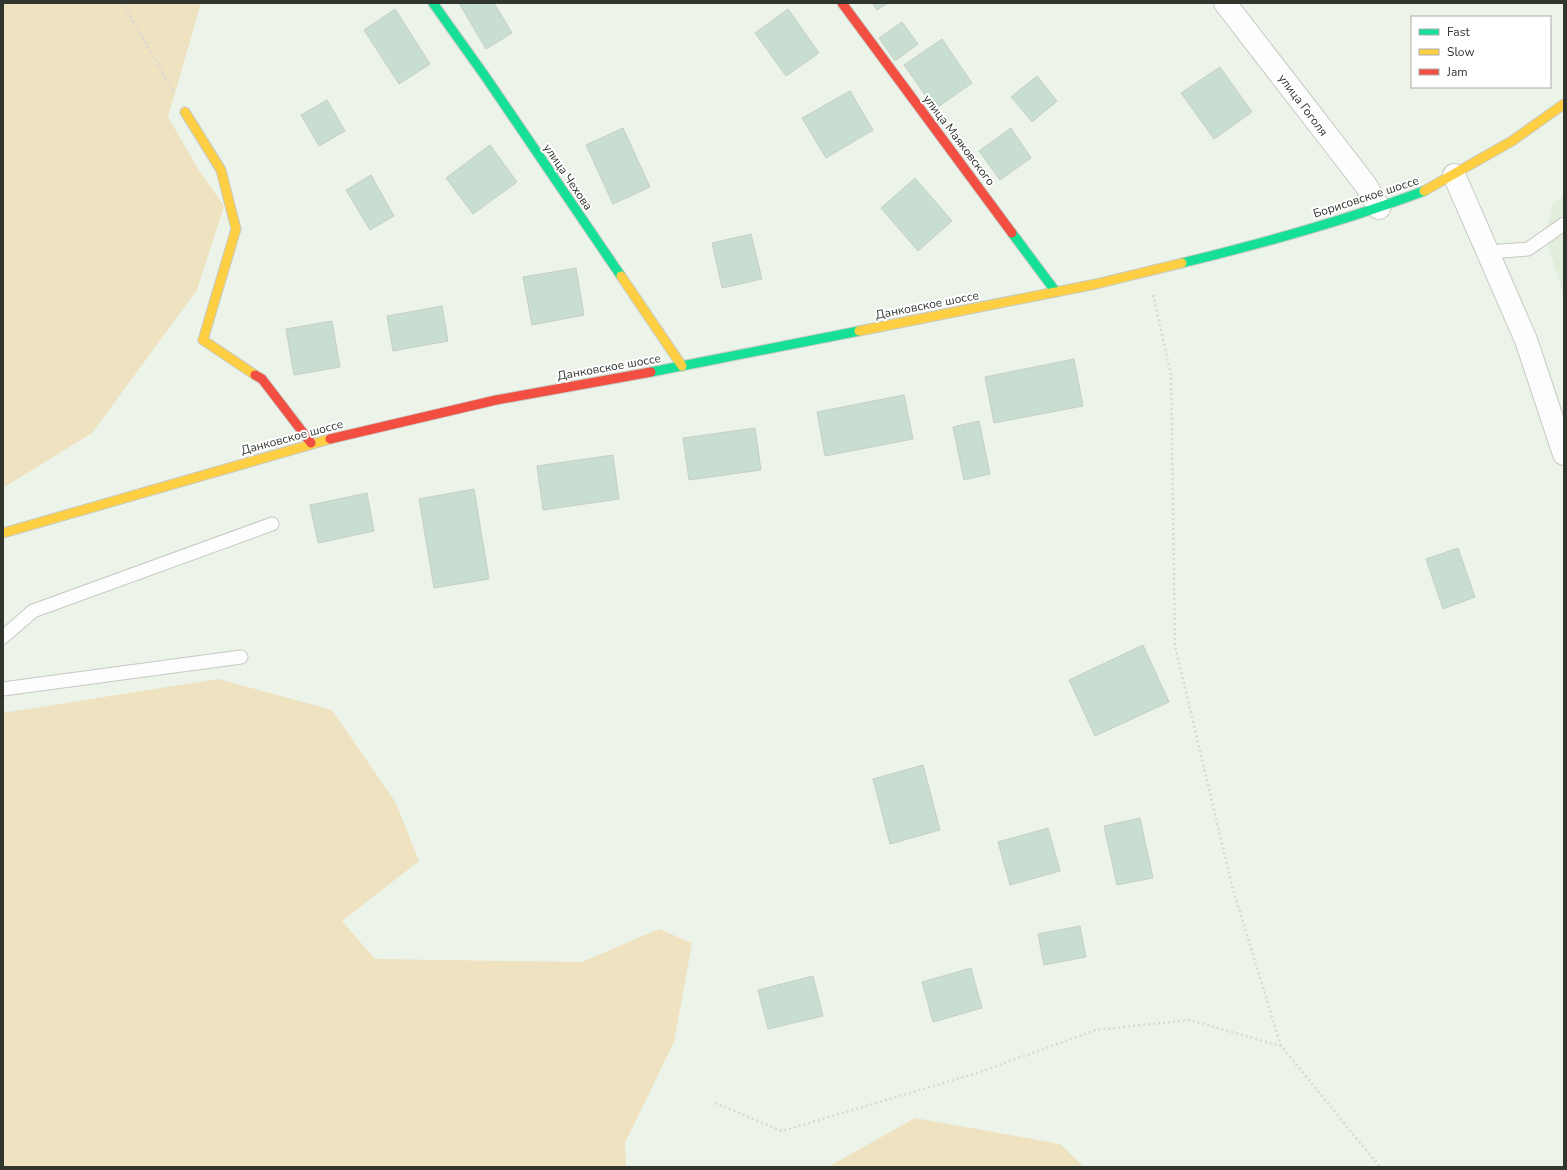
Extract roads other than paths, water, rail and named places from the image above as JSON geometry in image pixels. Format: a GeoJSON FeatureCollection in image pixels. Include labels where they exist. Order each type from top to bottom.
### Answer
{"type":"FeatureCollection","features":[{"type":"Feature","properties":{"kind":"main road","name":"улица Чехова"},"geometry":{"type":"LineString","coordinates":[[433,3],[485,76],[682,366]]}},
{"type":"Feature","properties":{"kind":"main road","name":"улица Маяковского"},"geometry":{"type":"LineString","coordinates":[[842,3],[1056,292]]}},
{"type":"Feature","properties":{"kind":"main road","name":"Борисовское шоссе"},"geometry":{"type":"LineString","coordinates":[[1226,251],[1242,248],[1379,208],[1432,188],[1512,141],[1564,104]]}},
{"type":"Feature","properties":{"kind":"main road"},"geometry":{"type":"LineString","coordinates":[[185,112],[221,170],[236,229],[203,340],[262,379],[310,443]]}},
{"type":"Feature","properties":{"kind":"main road","name":"Данковское шоссе"},"geometry":{"type":"LineString","coordinates":[[3,533],[310,443],[496,400],[682,366],[1056,292],[1226,251]]}},
{"type":"Feature","properties":{"kind":"street","name":"улица Гоголя"},"geometry":{"type":"LineString","coordinates":[[1225,3],[1360,178],[1379,208]]}},
{"type":"Feature","properties":{"kind":"street"},"geometry":{"type":"LineString","coordinates":[[1454,175],[1526,340],[1564,454]]}},
{"type":"Feature","properties":{"kind":"lane"},"geometry":{"type":"LineString","coordinates":[[1488,252],[1528,249],[1564,224]]}},
{"type":"Feature","properties":{"kind":"lane"},"geometry":{"type":"LineString","coordinates":[[3,637],[32,611],[272,524]]}},
{"type":"Feature","properties":{"kind":"lane"},"geometry":{"type":"LineString","coordinates":[[3,689],[241,657]]}}]}
